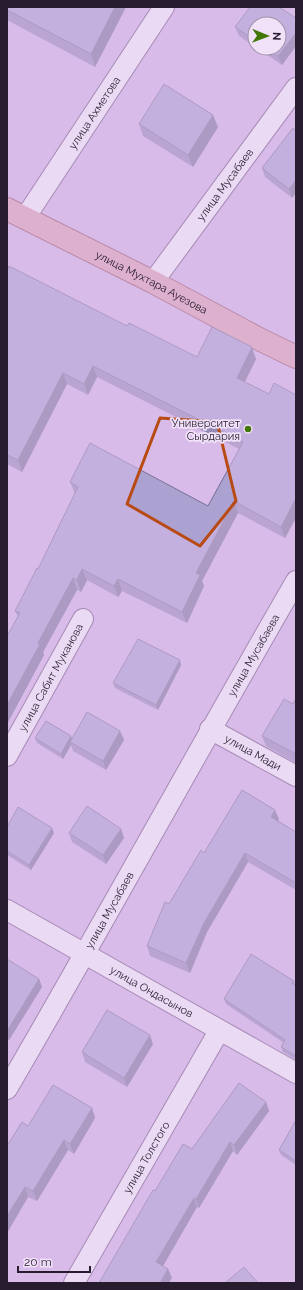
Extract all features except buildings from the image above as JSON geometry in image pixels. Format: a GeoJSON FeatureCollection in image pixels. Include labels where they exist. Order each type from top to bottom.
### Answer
{"type":"FeatureCollection","features":[{"type":"Feature","properties":{"kind":"main road","name":"улица Мухтара Ауезова"},"geometry":{"type":"LineString","coordinates":[[12,213],[154,282],[261,340],[296,357]]}},
{"type":"Feature","properties":{"kind":"street","name":"улица Ахметова"},"geometry":{"type":"LineString","coordinates":[[12,213],[164,7]]}},
{"type":"Feature","properties":{"kind":"street","name":"улица Мусабаев"},"geometry":{"type":"LineString","coordinates":[[154,282],[296,88]]}},
{"type":"Feature","properties":{"kind":"street","name":"улица Мусабаева"},"geometry":{"type":"LineString","coordinates":[[210,729],[296,581]]}},
{"type":"Feature","properties":{"kind":"street","name":"улица Сабит Муканова"},"geometry":{"type":"LineString","coordinates":[[7,756],[83,619]]}},
{"type":"Feature","properties":{"kind":"street","name":"улица Мусабаев"},"geometry":{"type":"LineString","coordinates":[[7,1089],[86,954],[210,729]]}},
{"type":"Feature","properties":{"kind":"street","name":"улица Мади"},"geometry":{"type":"LineString","coordinates":[[210,729],[296,776]]}},
{"type":"Feature","properties":{"kind":"street","name":"улица Ондасынов"},"geometry":{"type":"LineString","coordinates":[[7,910],[219,1031],[296,1073]]}},
{"type":"Feature","properties":{"kind":"street","name":"улица Толстого"},"geometry":{"type":"LineString","coordinates":[[74,1283],[219,1031]]}},
{"type":"Feature","properties":{"kind":"highlighted area"},"geometry":{"type":"Polygon","coordinates":[[[160,418],[217,422],[236,501],[200,546],[127,504],[160,418]]]}},
{"type":"Feature","properties":{"kind":"place","name":"Университет Сырдария"},"geometry":{"type":"Point","coordinates":[248,429]}}]}
